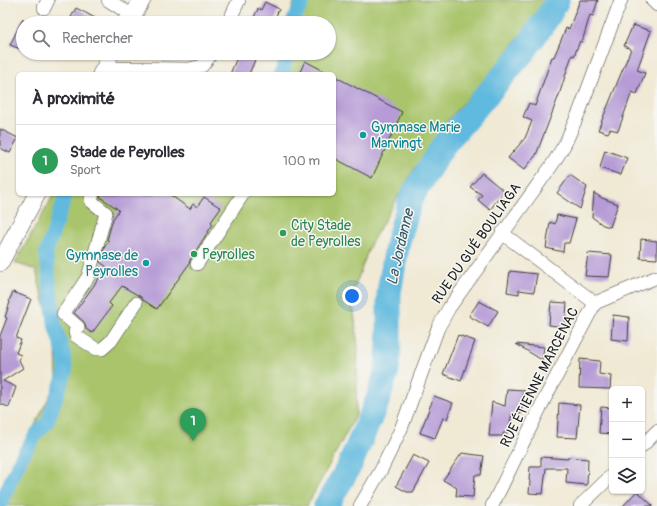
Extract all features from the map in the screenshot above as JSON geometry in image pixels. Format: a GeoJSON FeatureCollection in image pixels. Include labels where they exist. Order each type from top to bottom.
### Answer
{"type":"FeatureCollection","features":[{"type":"Feature","properties":{"kind":"main road"},"geometry":{"type":"LineString","coordinates":[[133,16],[142,0]]}},
{"type":"Feature","properties":{"kind":"main road"},"geometry":{"type":"LineString","coordinates":[[0,263],[36,196]]}},
{"type":"Feature","properties":{"kind":"street"},"geometry":{"type":"LineString","coordinates":[[108,0],[126,16]]}},
{"type":"Feature","properties":{"kind":"street"},"geometry":{"type":"LineString","coordinates":[[231,16],[239,0]]}},
{"type":"Feature","properties":{"kind":"street","name":"RUE DU GUÉ BOULIAGA"},"geometry":{"type":"LineString","coordinates":[[360,506],[381,470],[401,429],[442,319],[552,165],[565,144],[580,110],[621,0]]}},
{"type":"Feature","properties":{"kind":"street"},"geometry":{"type":"LineString","coordinates":[[652,0],[657,5]]}},
{"type":"Feature","properties":{"kind":"street"},"geometry":{"type":"LineString","coordinates":[[108,62],[204,70],[209,60]]}},
{"type":"Feature","properties":{"kind":"street"},"geometry":{"type":"LineString","coordinates":[[92,196],[91,201],[106,213],[88,277],[63,314],[78,327],[75,332],[76,336],[96,349],[102,350],[111,341],[136,303]]}},
{"type":"Feature","properties":{"kind":"street"},"geometry":{"type":"LineString","coordinates":[[197,264],[242,196]]}},
{"type":"Feature","properties":{"kind":"street","name":"RUE ÉTIENNE MARCENAC"},"geometry":{"type":"LineString","coordinates":[[492,506],[544,400],[596,303],[502,233]]}},
{"type":"Feature","properties":{"kind":"street"},"geometry":{"type":"LineString","coordinates":[[596,303],[657,277]]}},
{"type":"Feature","properties":{"kind":"street"},"geometry":{"type":"LineString","coordinates":[[645,443],[657,431]]}},
{"type":"Feature","properties":{"kind":"street"},"geometry":{"type":"LineString","coordinates":[[580,506],[609,478]]}},
{"type":"Feature","properties":{"kind":"green space","name":"Peyrolles"},"geometry":{"type":"Polygon","coordinates":[[[295,0],[544,0],[542,6],[497,66],[443,125],[411,174],[370,245],[352,295],[358,347],[356,415],[307,506],[0,506],[0,495],[57,381],[56,345],[36,270],[15,263],[53,196],[336,196],[336,72],[275,72],[278,68],[279,60],[336,60],[336,16],[289,16],[295,0]]]}},
{"type":"Feature","properties":{"kind":"building"},"geometry":{"type":"Polygon","coordinates":[[[580,0],[598,0],[593,16],[590,15],[582,42],[580,41],[574,56],[572,55],[559,95],[536,155],[524,170],[508,158],[525,138],[532,121],[523,117],[529,103],[535,106],[552,57],[554,57],[566,28],[569,29],[580,0]]]}},
{"type":"Feature","properties":{"kind":"building"},"geometry":{"type":"Polygon","coordinates":[[[265,2],[279,9],[276,16],[254,16],[258,9],[261,10],[265,2]]]}},
{"type":"Feature","properties":{"kind":"building"},"geometry":{"type":"Polygon","coordinates":[[[76,8],[91,16],[72,16],[76,8]]]}},
{"type":"Feature","properties":{"kind":"building"},"geometry":{"type":"Polygon","coordinates":[[[633,25],[651,31],[637,70],[645,73],[637,94],[632,92],[618,131],[610,129],[608,133],[598,130],[631,49],[624,46],[633,25]]]}},
{"type":"Feature","properties":{"kind":"building"},"geometry":{"type":"Polygon","coordinates":[[[16,33],[16,47],[10,45],[16,33]]]}},
{"type":"Feature","properties":{"kind":"building"},"geometry":{"type":"Polygon","coordinates":[[[236,60],[255,60],[250,72],[231,72],[236,60]]]}},
{"type":"Feature","properties":{"kind":"building"},"geometry":{"type":"Polygon","coordinates":[[[305,61],[326,72],[300,72],[305,61]]]}},
{"type":"Feature","properties":{"kind":"building","name":"Gymnase Marie Marvingt"},"geometry":{"type":"Polygon","coordinates":[[[336,77],[402,112],[372,178],[336,159],[336,77]]]}},
{"type":"Feature","properties":{"kind":"building"},"geometry":{"type":"Polygon","coordinates":[[[0,129],[16,137],[16,142],[10,153],[0,148],[0,129]]]}},
{"type":"Feature","properties":{"kind":"building"},"geometry":{"type":"Polygon","coordinates":[[[605,150],[627,158],[621,175],[600,168],[605,150]]]}},
{"type":"Feature","properties":{"kind":"building"},"geometry":{"type":"Polygon","coordinates":[[[482,173],[504,191],[490,210],[478,200],[482,195],[470,187],[482,173]]]}},
{"type":"Feature","properties":{"kind":"building"},"geometry":{"type":"Polygon","coordinates":[[[570,175],[587,187],[580,209],[557,193],[570,175]]]}},
{"type":"Feature","properties":{"kind":"building"},"geometry":{"type":"Polygon","coordinates":[[[594,193],[602,198],[618,204],[610,227],[603,225],[592,217],[594,193]]]}},
{"type":"Feature","properties":{"kind":"building","name":"Gymnase de Peyrolles"},"geometry":{"type":"Polygon","coordinates":[[[172,196],[190,209],[193,204],[197,207],[204,197],[221,208],[211,222],[213,224],[190,260],[189,264],[157,309],[141,297],[122,286],[109,303],[112,306],[92,333],[86,329],[83,321],[74,313],[107,267],[100,262],[105,246],[109,241],[107,240],[113,219],[119,210],[100,197],[172,196]]]}},
{"type":"Feature","properties":{"kind":"building"},"geometry":{"type":"Polygon","coordinates":[[[557,215],[576,219],[569,243],[564,243],[563,252],[546,248],[550,222],[555,224],[557,215]]]}},
{"type":"Feature","properties":{"kind":"building"},"geometry":{"type":"Polygon","coordinates":[[[641,239],[657,241],[657,259],[640,258],[641,239]]]}},
{"type":"Feature","properties":{"kind":"building"},"geometry":{"type":"Polygon","coordinates":[[[588,253],[612,255],[609,277],[585,276],[588,253]]]}},
{"type":"Feature","properties":{"kind":"building"},"geometry":{"type":"Polygon","coordinates":[[[510,271],[537,274],[534,292],[519,290],[519,294],[507,292],[510,271]]]}},
{"type":"Feature","properties":{"kind":"building"},"geometry":{"type":"Polygon","coordinates":[[[13,292],[31,299],[16,338],[21,340],[16,353],[21,355],[19,360],[23,368],[3,381],[16,387],[9,407],[0,404],[0,336],[7,318],[5,317],[13,292]]]}},
{"type":"Feature","properties":{"kind":"building"},"geometry":{"type":"Polygon","coordinates":[[[479,301],[498,311],[488,327],[469,316],[479,301]]]}},
{"type":"Feature","properties":{"kind":"building"},"geometry":{"type":"Polygon","coordinates":[[[551,302],[567,303],[565,327],[549,325],[551,302]]]}},
{"type":"Feature","properties":{"kind":"building"},"geometry":{"type":"Polygon","coordinates":[[[613,315],[629,317],[628,341],[611,339],[613,315]]]}},
{"type":"Feature","properties":{"kind":"building"},"geometry":{"type":"Polygon","coordinates":[[[458,335],[475,341],[461,381],[443,374],[458,335]]]}},
{"type":"Feature","properties":{"kind":"building"},"geometry":{"type":"Polygon","coordinates":[[[516,344],[544,347],[542,360],[516,344]]]}},
{"type":"Feature","properties":{"kind":"building"},"geometry":{"type":"Polygon","coordinates":[[[580,359],[600,361],[599,374],[611,376],[609,389],[579,388],[580,359]]]}},
{"type":"Feature","properties":{"kind":"building"},"geometry":{"type":"Polygon","coordinates":[[[507,389],[524,390],[521,414],[512,413],[508,433],[503,433],[503,436],[489,436],[492,402],[505,406],[507,389]]]}},
{"type":"Feature","properties":{"kind":"building"},"geometry":{"type":"Polygon","coordinates":[[[434,396],[453,403],[447,419],[443,418],[435,438],[420,433],[434,396]]]}},
{"type":"Feature","properties":{"kind":"building"},"geometry":{"type":"Polygon","coordinates":[[[559,403],[580,405],[577,438],[557,437],[559,403]]]}},
{"type":"Feature","properties":{"kind":"building"},"geometry":{"type":"Polygon","coordinates":[[[601,407],[609,408],[609,434],[599,433],[601,407]]]}},
{"type":"Feature","properties":{"kind":"building"},"geometry":{"type":"Polygon","coordinates":[[[462,453],[484,456],[481,475],[475,475],[473,497],[456,496],[457,488],[443,480],[462,453]]]}},
{"type":"Feature","properties":{"kind":"building"},"geometry":{"type":"Polygon","coordinates":[[[413,455],[429,463],[413,492],[407,492],[396,486],[413,455]]]}},
{"type":"Feature","properties":{"kind":"building"},"geometry":{"type":"Polygon","coordinates":[[[541,457],[588,459],[587,485],[566,483],[567,468],[546,468],[543,494],[529,493],[530,467],[541,467],[541,457]]]}},
{"type":"Feature","properties":{"kind":"building"},"geometry":{"type":"Polygon","coordinates":[[[634,494],[640,494],[653,506],[623,506],[634,494]]]}},
{"type":"Feature","properties":{"kind":"waterway"},"geometry":{"type":"LineString","coordinates":[[296,16],[304,0]]}},
{"type":"Feature","properties":{"kind":"waterway","name":"La Jordanne"},"geometry":{"type":"LineString","coordinates":[[326,506],[350,465],[378,399],[387,370],[389,346],[389,292],[398,241],[411,198],[442,147],[524,51],[549,15],[557,0]]}},
{"type":"Feature","properties":{"kind":"waterway"},"geometry":{"type":"LineString","coordinates":[[283,72],[286,60]]}},
{"type":"Feature","properties":{"kind":"waterway"},"geometry":{"type":"LineString","coordinates":[[0,505],[21,458],[37,433],[47,423],[66,370],[63,351],[55,326],[46,253],[65,196]]}},
{"type":"Feature","properties":{"kind":"place","name":"Gymnase Marie Marvingt"},"geometry":{"type":"Point","coordinates":[363,135]}},
{"type":"Feature","properties":{"kind":"place","name":"City Stade de Peyrolles"},"geometry":{"type":"Point","coordinates":[283,233]}},
{"type":"Feature","properties":{"kind":"place","name":"Peyrolles"},"geometry":{"type":"Point","coordinates":[194,254]}},
{"type":"Feature","properties":{"kind":"place","name":"Gymnase de Peyrolles"},"geometry":{"type":"Point","coordinates":[146,263]}},
{"type":"Feature","properties":{"kind":"place","name":"Stade de Peyrolles"},"geometry":{"type":"Point","coordinates":[193,441]}}]}
